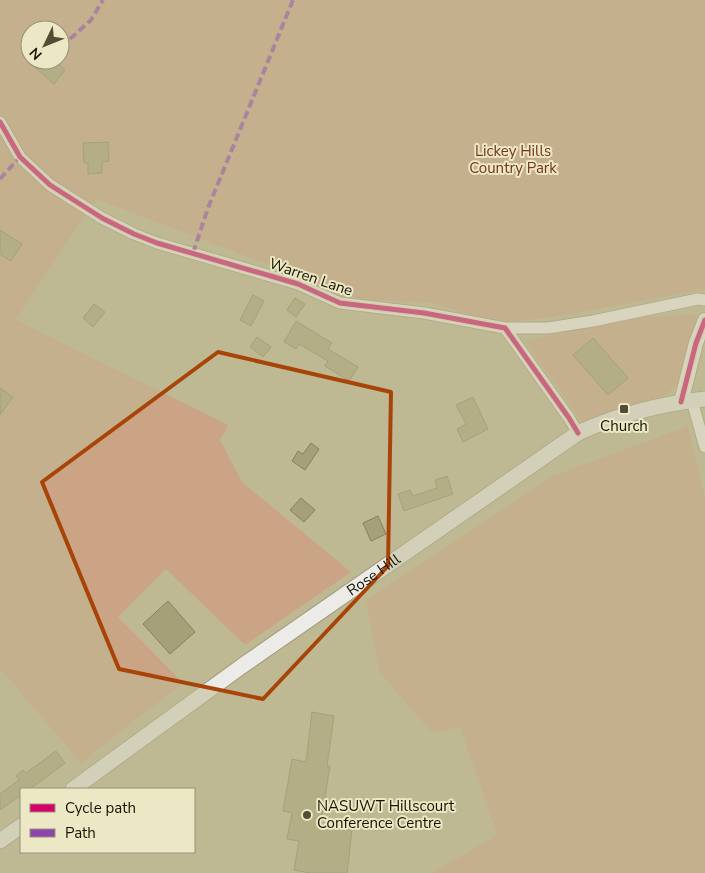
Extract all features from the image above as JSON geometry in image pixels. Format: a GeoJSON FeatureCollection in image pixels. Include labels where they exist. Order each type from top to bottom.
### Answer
{"type":"FeatureCollection","features":[{"type":"Feature","properties":{"kind":"main road","name":"Rose Hill"},"geometry":{"type":"LineString","coordinates":[[74,788],[338,598],[578,433],[600,423],[692,401]]}},
{"type":"Feature","properties":{"kind":"main road"},"geometry":{"type":"LineString","coordinates":[[0,841],[20,827]]}},
{"type":"Feature","properties":{"kind":"street","name":"Warren Lane"},"geometry":{"type":"LineString","coordinates":[[0,122],[20,157],[50,185],[102,218],[157,243],[298,284],[340,303],[424,313],[505,328],[548,328],[593,321],[698,298],[705,300]]}},
{"type":"Feature","properties":{"kind":"street"},"geometry":{"type":"LineString","coordinates":[[705,320],[696,343],[692,401],[705,446]]}},
{"type":"Feature","properties":{"kind":"street"},"geometry":{"type":"LineString","coordinates":[[505,328],[578,433]]}},
{"type":"Feature","properties":{"kind":"highlighted area"},"geometry":{"type":"Polygon","coordinates":[[[218,352],[391,392],[388,566],[263,699],[119,669],[42,482],[218,352]]]}},
{"type":"Feature","properties":{"kind":"green space","name":"Lickey Hills Country Park"},"geometry":{"type":"Polygon","coordinates":[[[0,0],[705,0],[705,289],[553,317],[498,323],[432,303],[358,299],[96,199],[16,320],[228,425],[220,440],[242,482],[351,572],[245,645],[166,569],[118,617],[183,683],[81,763],[0,669],[0,0]]]}},
{"type":"Feature","properties":{"kind":"green space"},"geometry":{"type":"Polygon","coordinates":[[[694,314],[698,321],[678,383],[666,395],[584,425],[525,341],[627,319],[694,314]]]}},
{"type":"Feature","properties":{"kind":"green space"},"geometry":{"type":"Polygon","coordinates":[[[688,426],[705,497],[705,873],[432,873],[497,835],[460,727],[432,733],[379,672],[366,600],[552,476],[688,426]]]}},
{"type":"Feature","properties":{"kind":"building"},"geometry":{"type":"Polygon","coordinates":[[[38,70],[65,70],[54,84],[38,70]]]}},
{"type":"Feature","properties":{"kind":"building"},"geometry":{"type":"Polygon","coordinates":[[[108,142],[109,161],[102,162],[102,173],[88,174],[88,163],[84,163],[83,143],[108,142]]]}},
{"type":"Feature","properties":{"kind":"building"},"geometry":{"type":"Polygon","coordinates":[[[0,230],[22,244],[11,261],[0,254],[0,230]]]}},
{"type":"Feature","properties":{"kind":"building"},"geometry":{"type":"Polygon","coordinates":[[[253,295],[264,301],[251,326],[240,320],[253,295]]]}},
{"type":"Feature","properties":{"kind":"building"},"geometry":{"type":"Polygon","coordinates":[[[295,298],[305,304],[296,317],[287,310],[295,298]]]}},
{"type":"Feature","properties":{"kind":"building"},"geometry":{"type":"Polygon","coordinates":[[[94,304],[105,312],[93,327],[83,318],[94,304]]]}},
{"type":"Feature","properties":{"kind":"building"},"geometry":{"type":"Polygon","coordinates":[[[296,321],[332,343],[328,349],[358,367],[349,381],[325,366],[328,361],[299,344],[296,349],[284,342],[296,321]]]}},
{"type":"Feature","properties":{"kind":"building"},"geometry":{"type":"Polygon","coordinates":[[[257,337],[271,347],[263,357],[250,347],[257,337]]]}},
{"type":"Feature","properties":{"kind":"building"},"geometry":{"type":"Polygon","coordinates":[[[593,338],[628,378],[608,395],[573,355],[593,338]]]}},
{"type":"Feature","properties":{"kind":"building"},"geometry":{"type":"Polygon","coordinates":[[[0,388],[13,397],[0,415],[0,388]]]}},
{"type":"Feature","properties":{"kind":"building"},"geometry":{"type":"Polygon","coordinates":[[[473,397],[488,429],[463,442],[457,429],[466,424],[456,405],[473,397]]]}},
{"type":"Feature","properties":{"kind":"building"},"geometry":{"type":"Polygon","coordinates":[[[311,443],[319,449],[305,470],[292,461],[298,451],[303,454],[311,443]]]}},
{"type":"Feature","properties":{"kind":"building"},"geometry":{"type":"Polygon","coordinates":[[[447,476],[453,494],[404,511],[398,494],[410,490],[413,496],[437,488],[435,480],[447,476]]]}},
{"type":"Feature","properties":{"kind":"building"},"geometry":{"type":"Polygon","coordinates":[[[301,498],[315,510],[304,522],[290,510],[301,498]]]}},
{"type":"Feature","properties":{"kind":"building"},"geometry":{"type":"Polygon","coordinates":[[[378,516],[386,534],[371,541],[363,523],[378,516]]]}},
{"type":"Feature","properties":{"kind":"building"},"geometry":{"type":"Polygon","coordinates":[[[168,601],[195,632],[170,654],[143,624],[168,601]]]}},
{"type":"Feature","properties":{"kind":"building"},"geometry":{"type":"Polygon","coordinates":[[[312,712],[334,716],[327,766],[330,766],[320,827],[352,830],[347,873],[310,873],[294,870],[299,841],[287,839],[292,813],[283,811],[292,759],[306,762],[312,712]]]}},
{"type":"Feature","properties":{"kind":"building"},"geometry":{"type":"Polygon","coordinates":[[[56,751],[65,763],[31,788],[20,788],[20,796],[0,810],[0,794],[19,780],[16,776],[23,770],[26,773],[56,751]]]}},
{"type":"Feature","properties":{"kind":"marked path"},"geometry":{"type":"LineString","coordinates":[[70,39],[91,20],[103,0]]}},
{"type":"Feature","properties":{"kind":"marked path"},"geometry":{"type":"LineString","coordinates":[[193,253],[208,208],[293,0]]}},
{"type":"Feature","properties":{"kind":"marked path"},"geometry":{"type":"LineString","coordinates":[[0,179],[20,157]]}},
{"type":"Feature","properties":{"kind":"cycle path"},"geometry":{"type":"LineString","coordinates":[[0,122],[20,157],[50,185],[102,218],[134,234],[157,243],[298,284],[340,303],[424,313],[505,328],[578,433]]}},
{"type":"Feature","properties":{"kind":"cycle path"},"geometry":{"type":"LineString","coordinates":[[681,402],[696,343],[705,320]]}},
{"type":"Feature","properties":{"kind":"place","name":"Church"},"geometry":{"type":"Point","coordinates":[624,409]}},
{"type":"Feature","properties":{"kind":"place","name":"NASUWT Hillscourt Conference Centre"},"geometry":{"type":"Point","coordinates":[307,815]}}]}
